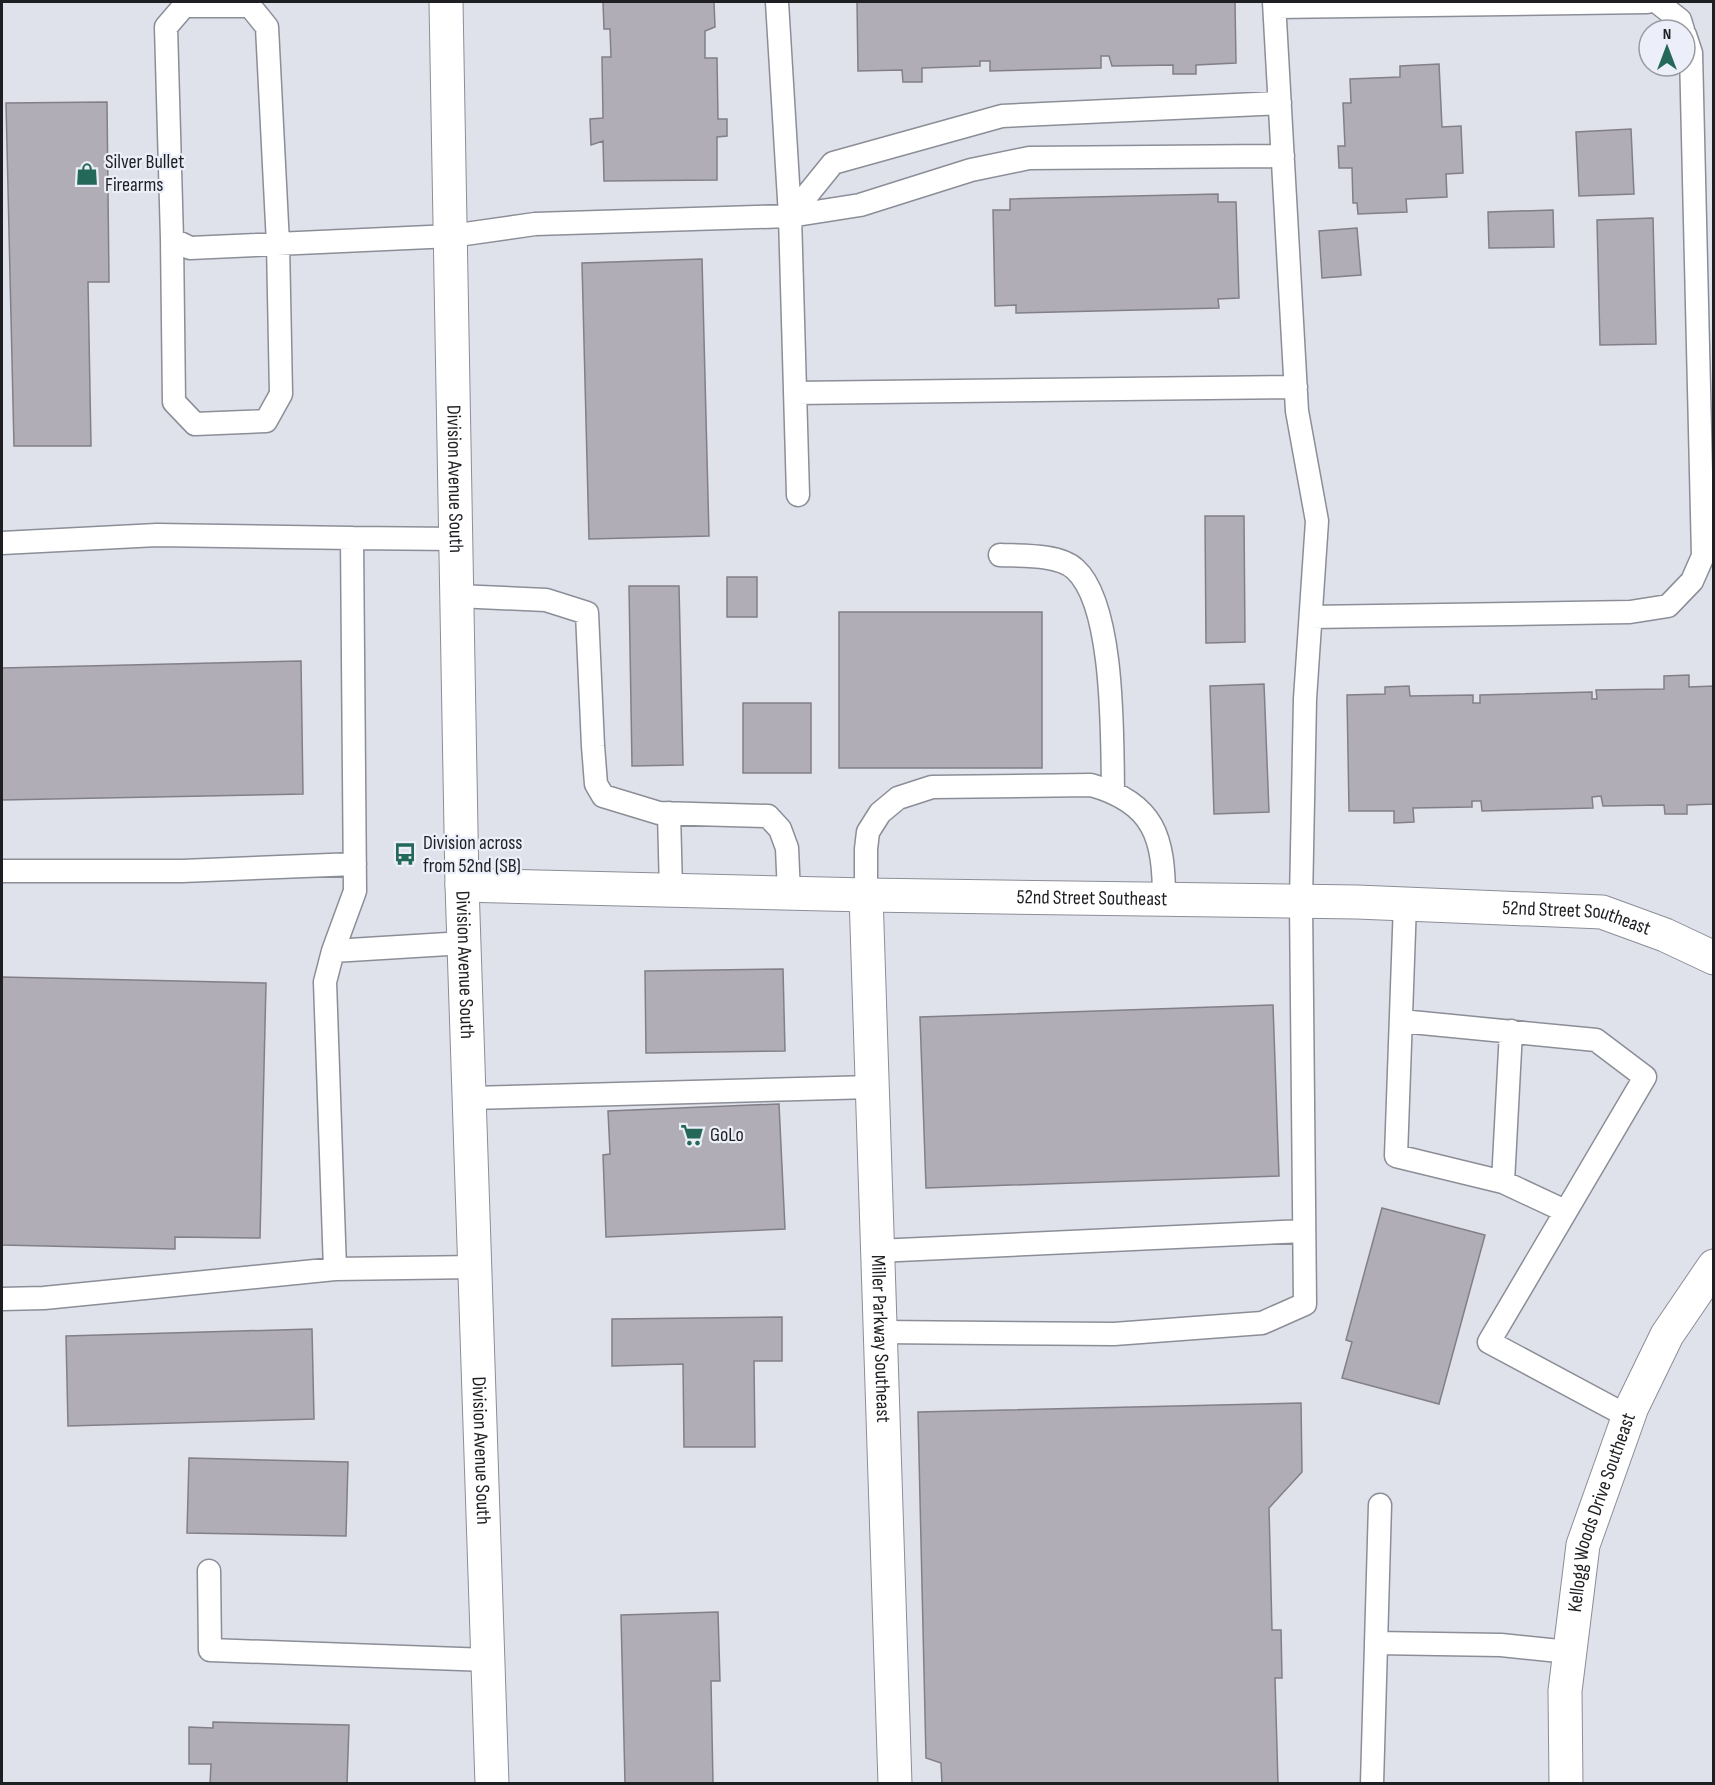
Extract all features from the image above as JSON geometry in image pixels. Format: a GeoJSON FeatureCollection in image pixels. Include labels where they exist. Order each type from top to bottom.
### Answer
{"type":"FeatureCollection","features":[{"type":"Feature","properties":{"kind":"main road","name":"Division Avenue South"},"geometry":{"type":"LineString","coordinates":[[446,2],[462,885],[492,1784]]}},
{"type":"Feature","properties":{"kind":"main road","name":"52nd Street Southeast"},"geometry":{"type":"LineString","coordinates":[[462,885],[866,896],[1405,903],[1602,912],[1665,935],[1713,958]]}},
{"type":"Feature","properties":{"kind":"main road","name":"Miller Parkway Southeast"},"geometry":{"type":"LineString","coordinates":[[866,896],[895,1784]]}},
{"type":"Feature","properties":{"kind":"main road","name":"Kellogg Woods Drive Southeast"},"geometry":{"type":"LineString","coordinates":[[1566,1784],[1564,1691],[1583,1545],[1629,1417],[1667,1335],[1713,1266]]}},
{"type":"Feature","properties":{"kind":"lane"},"geometry":{"type":"LineString","coordinates":[[777,2],[790,216],[798,495]]}},
{"type":"Feature","properties":{"kind":"lane"},"geometry":{"type":"LineString","coordinates":[[880,1332],[1114,1334],[1262,1323],[1305,1304],[1301,901],[1305,699],[1317,521],[1297,411],[1275,4],[1647,2]]}},
{"type":"Feature","properties":{"kind":"lane"},"geometry":{"type":"LineString","coordinates":[[1657,2],[1677,18]]}},
{"type":"Feature","properties":{"kind":"lane"},"geometry":{"type":"LineString","coordinates":[[184,6],[250,6],[267,27],[278,244],[281,394],[266,421],[195,424],[174,402],[172,238],[166,27],[184,6]]}},
{"type":"Feature","properties":{"kind":"lane"},"geometry":{"type":"LineString","coordinates":[[1311,617],[1630,612],[1668,606],[1692,581],[1703,556],[1706,332],[1692,78]]}},
{"type":"Feature","properties":{"kind":"lane"},"geometry":{"type":"LineString","coordinates":[[790,216],[833,163],[1002,116],[1280,103]]}},
{"type":"Feature","properties":{"kind":"lane"},"geometry":{"type":"LineString","coordinates":[[172,238],[190,248],[451,236],[535,224],[790,216],[860,205],[970,170],[1029,158],[1283,156]]}},
{"type":"Feature","properties":{"kind":"lane"},"geometry":{"type":"LineString","coordinates":[[795,393],[1296,387]]}},
{"type":"Feature","properties":{"kind":"lane"},"geometry":{"type":"LineString","coordinates":[[2,543],[157,535],[456,539]]}},
{"type":"Feature","properties":{"kind":"lane"},"geometry":{"type":"LineString","coordinates":[[335,1269],[325,982],[333,951],[355,891],[352,538]]}},
{"type":"Feature","properties":{"kind":"lane"},"geometry":{"type":"LineString","coordinates":[[1000,555],[1037,556],[1064,562],[1076,569],[1090,590],[1101,621],[1111,694],[1113,792]]}},
{"type":"Feature","properties":{"kind":"lane"},"geometry":{"type":"LineString","coordinates":[[457,596],[546,600],[587,613],[596,784],[603,796],[659,813],[768,816],[780,829],[787,848],[789,894]]}},
{"type":"Feature","properties":{"kind":"lane"},"geometry":{"type":"LineString","coordinates":[[866,896],[868,832],[880,813],[898,798],[932,787],[1091,786],[1113,792],[1146,816],[1156,833],[1164,868],[1164,899]]}},
{"type":"Feature","properties":{"kind":"lane"},"geometry":{"type":"LineString","coordinates":[[669,813],[671,891]]}},
{"type":"Feature","properties":{"kind":"lane"},"geometry":{"type":"LineString","coordinates":[[2,871],[182,871],[355,864]]}},
{"type":"Feature","properties":{"kind":"lane"},"geometry":{"type":"LineString","coordinates":[[1405,903],[1396,1156],[1503,1182],[1565,1211]]}},
{"type":"Feature","properties":{"kind":"lane"},"geometry":{"type":"LineString","coordinates":[[333,951],[464,943]]}},
{"type":"Feature","properties":{"kind":"lane"},"geometry":{"type":"LineString","coordinates":[[1401,1021],[1596,1040],[1645,1077],[1490,1342],[1629,1417]]}},
{"type":"Feature","properties":{"kind":"lane"},"geometry":{"type":"LineString","coordinates":[[1503,1182],[1511,1031]]}},
{"type":"Feature","properties":{"kind":"lane"},"geometry":{"type":"LineString","coordinates":[[469,1098],[872,1087]]}},
{"type":"Feature","properties":{"kind":"lane"},"geometry":{"type":"LineString","coordinates":[[877,1251],[1304,1231]]}},
{"type":"Feature","properties":{"kind":"lane"},"geometry":{"type":"LineString","coordinates":[[2,1299],[44,1298],[335,1269],[475,1267]]}},
{"type":"Feature","properties":{"kind":"lane"},"geometry":{"type":"LineString","coordinates":[[1372,1784],[1380,1504]]}},
{"type":"Feature","properties":{"kind":"lane"},"geometry":{"type":"LineString","coordinates":[[209,1571],[210,1650],[488,1660]]}},
{"type":"Feature","properties":{"kind":"lane"},"geometry":{"type":"LineString","coordinates":[[1376,1643],[1501,1645],[1569,1652]]}},
{"type":"Feature","properties":{"kind":"building"},"geometry":{"type":"Polygon","coordinates":[[[603,2],[714,2],[715,27],[705,31],[705,58],[717,58],[718,119],[727,119],[727,136],[717,137],[717,180],[604,181],[603,141],[591,145],[590,119],[603,118],[602,57],[611,57],[610,29],[604,29],[603,2]]]}},
{"type":"Feature","properties":{"kind":"building"},"geometry":{"type":"Polygon","coordinates":[[[857,2],[1235,2],[1236,63],[1196,65],[1196,74],[1173,74],[1173,65],[1112,66],[1109,56],[1101,56],[1101,68],[990,71],[990,61],[980,61],[980,66],[922,68],[922,82],[903,82],[902,70],[858,71],[857,2]]]}},
{"type":"Feature","properties":{"kind":"building"},"geometry":{"type":"Polygon","coordinates":[[[1439,64],[1442,127],[1461,126],[1463,173],[1446,174],[1447,197],[1406,199],[1407,212],[1358,214],[1357,203],[1353,203],[1352,168],[1339,168],[1338,146],[1345,146],[1343,103],[1351,103],[1350,79],[1400,77],[1400,66],[1439,64]]]}},
{"type":"Feature","properties":{"kind":"building"},"geometry":{"type":"Polygon","coordinates":[[[107,102],[109,282],[88,282],[91,446],[14,446],[6,103],[107,102]]]}},
{"type":"Feature","properties":{"kind":"building"},"geometry":{"type":"Polygon","coordinates":[[[1631,129],[1634,194],[1579,196],[1576,132],[1631,129]]]}},
{"type":"Feature","properties":{"kind":"building"},"geometry":{"type":"Polygon","coordinates":[[[1218,194],[1218,202],[1236,202],[1239,298],[1218,299],[1219,308],[1016,313],[1016,305],[995,306],[993,210],[1010,210],[1010,199],[1218,194]]]}},
{"type":"Feature","properties":{"kind":"building"},"geometry":{"type":"Polygon","coordinates":[[[1553,210],[1554,247],[1489,248],[1488,212],[1553,210]]]}},
{"type":"Feature","properties":{"kind":"building"},"geometry":{"type":"Polygon","coordinates":[[[1653,218],[1656,344],[1600,345],[1597,220],[1653,218]]]}},
{"type":"Feature","properties":{"kind":"building"},"geometry":{"type":"Polygon","coordinates":[[[1357,228],[1361,275],[1322,278],[1319,231],[1357,228]]]}},
{"type":"Feature","properties":{"kind":"building"},"geometry":{"type":"Polygon","coordinates":[[[702,259],[709,536],[589,539],[582,263],[702,259]]]}},
{"type":"Feature","properties":{"kind":"building"},"geometry":{"type":"Polygon","coordinates":[[[1205,516],[1244,516],[1245,642],[1206,643],[1205,516]]]}},
{"type":"Feature","properties":{"kind":"building"},"geometry":{"type":"Polygon","coordinates":[[[727,577],[757,577],[757,617],[727,617],[727,577]]]}},
{"type":"Feature","properties":{"kind":"building"},"geometry":{"type":"Polygon","coordinates":[[[629,586],[679,586],[683,765],[632,766],[629,586]]]}},
{"type":"Feature","properties":{"kind":"building"},"geometry":{"type":"Polygon","coordinates":[[[839,612],[1042,612],[1042,768],[839,768],[839,612]]]}},
{"type":"Feature","properties":{"kind":"building"},"geometry":{"type":"Polygon","coordinates":[[[301,661],[303,794],[2,800],[2,668],[301,661]]]}},
{"type":"Feature","properties":{"kind":"building"},"geometry":{"type":"Polygon","coordinates":[[[1689,675],[1689,687],[1714,686],[1714,804],[1687,805],[1687,814],[1665,814],[1664,805],[1603,806],[1601,796],[1592,797],[1593,808],[1482,811],[1481,801],[1472,801],[1472,807],[1413,808],[1414,822],[1394,823],[1394,811],[1349,811],[1347,695],[1385,694],[1385,687],[1409,686],[1410,696],[1473,695],[1473,703],[1480,703],[1480,695],[1592,692],[1592,699],[1597,699],[1596,690],[1664,689],[1664,676],[1689,675]]]}},
{"type":"Feature","properties":{"kind":"building"},"geometry":{"type":"Polygon","coordinates":[[[1264,684],[1269,812],[1214,814],[1210,686],[1264,684]]]}},
{"type":"Feature","properties":{"kind":"building"},"geometry":{"type":"Polygon","coordinates":[[[743,703],[811,703],[811,773],[743,773],[743,703]]]}},
{"type":"Feature","properties":{"kind":"building"},"geometry":{"type":"Polygon","coordinates":[[[783,969],[785,1051],[646,1053],[645,971],[783,969]]]}},
{"type":"Feature","properties":{"kind":"building"},"geometry":{"type":"Polygon","coordinates":[[[2,977],[266,983],[260,1238],[175,1237],[175,1249],[2,1245],[2,977]]]}},
{"type":"Feature","properties":{"kind":"building"},"geometry":{"type":"Polygon","coordinates":[[[1273,1005],[1279,1176],[926,1188],[920,1017],[1273,1005]]]}},
{"type":"Feature","properties":{"kind":"building"},"geometry":{"type":"Polygon","coordinates":[[[779,1104],[785,1229],[606,1237],[603,1155],[610,1154],[608,1111],[779,1104]]]}},
{"type":"Feature","properties":{"kind":"building"},"geometry":{"type":"Polygon","coordinates":[[[1382,1208],[1485,1235],[1439,1404],[1342,1378],[1352,1342],[1346,1340],[1382,1208]]]}},
{"type":"Feature","properties":{"kind":"building"},"geometry":{"type":"Polygon","coordinates":[[[782,1317],[782,1361],[754,1361],[755,1447],[684,1447],[683,1364],[612,1366],[612,1319],[782,1317]]]}},
{"type":"Feature","properties":{"kind":"building"},"geometry":{"type":"Polygon","coordinates":[[[312,1329],[314,1419],[68,1426],[66,1336],[312,1329]]]}},
{"type":"Feature","properties":{"kind":"building"},"geometry":{"type":"Polygon","coordinates":[[[1301,1403],[1302,1472],[1269,1508],[1272,1630],[1281,1630],[1282,1678],[1275,1678],[1278,1784],[942,1784],[941,1763],[926,1758],[918,1412],[1301,1403]]]}},
{"type":"Feature","properties":{"kind":"building"},"geometry":{"type":"Polygon","coordinates":[[[189,1458],[348,1462],[346,1536],[187,1533],[189,1458]]]}},
{"type":"Feature","properties":{"kind":"building"},"geometry":{"type":"Polygon","coordinates":[[[718,1612],[720,1681],[711,1681],[713,1784],[625,1784],[621,1615],[718,1612]]]}},
{"type":"Feature","properties":{"kind":"building"},"geometry":{"type":"Polygon","coordinates":[[[213,1722],[349,1725],[347,1784],[210,1784],[211,1764],[189,1764],[189,1727],[213,1728],[213,1722]]]}},
{"type":"Feature","properties":{"kind":"place","name":"Silver Bullet Firearms"},"geometry":{"type":"Point","coordinates":[87,174]}},
{"type":"Feature","properties":{"kind":"place","name":"Division across from 52nd (SB)"},"geometry":{"type":"Point","coordinates":[405,854]}},
{"type":"Feature","properties":{"kind":"place","name":"GoLo"},"geometry":{"type":"Point","coordinates":[692,1135]}}]}
